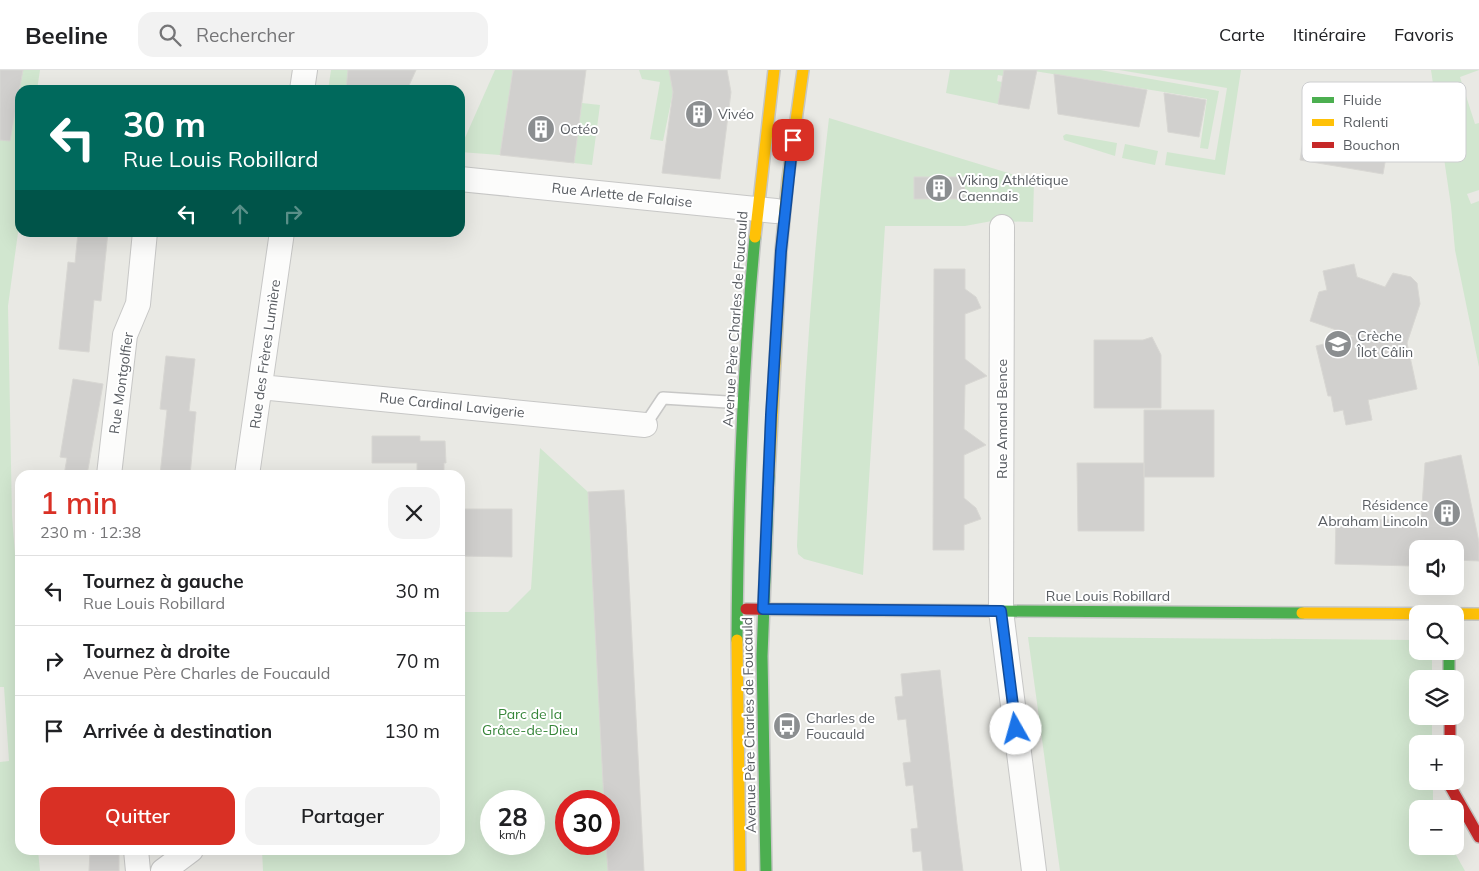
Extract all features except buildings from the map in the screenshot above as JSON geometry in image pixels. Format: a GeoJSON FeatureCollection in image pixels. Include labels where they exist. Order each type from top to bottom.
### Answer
{"type":"FeatureCollection","features":[{"type":"Feature","properties":{"kind":"main road","name":"Avenue Père Charles de Foucauld"},"geometry":{"type":"LineString","coordinates":[[740,871],[736,609],[743,403],[757,210],[774,70]]}},
{"type":"Feature","properties":{"kind":"main road","name":"Avenue Père Charles de Foucauld"},"geometry":{"type":"LineString","coordinates":[[766,871],[762,656],[771,415],[785,212],[803,70]]}},
{"type":"Feature","properties":{"kind":"main road","name":"Rue Louis Robillard"},"geometry":{"type":"LineString","coordinates":[[736,609],[1409,614]]}},
{"type":"Feature","properties":{"kind":"main road","name":"Rue Louis Robillard"},"geometry":{"type":"LineString","coordinates":[[1464,614],[1479,614]]}},
{"type":"Feature","properties":{"kind":"main road"},"geometry":{"type":"LineString","coordinates":[[1452,790],[1479,837]]}},
{"type":"Feature","properties":{"kind":"street"},"geometry":{"type":"LineString","coordinates":[[303,85],[305,70]]}},
{"type":"Feature","properties":{"kind":"street","name":"Rue Arlette de Falaise"},"geometry":{"type":"LineString","coordinates":[[465,180],[785,212]]}},
{"type":"Feature","properties":{"kind":"street","name":"Rue Amand Bence"},"geometry":{"type":"LineString","coordinates":[[1002,226],[1001,611],[1034,871]]}},
{"type":"Feature","properties":{"kind":"street","name":"Rue Montgolfier"},"geometry":{"type":"LineString","coordinates":[[110,470],[125,335],[138,304],[145,237]]}},
{"type":"Feature","properties":{"kind":"street","name":"Rue des Frères Lumière"},"geometry":{"type":"LineString","coordinates":[[248,470],[281,237]]}},
{"type":"Feature","properties":{"kind":"street","name":"Rue Cardinal Lavigerie"},"geometry":{"type":"LineString","coordinates":[[260,387],[645,425]]}},
{"type":"Feature","properties":{"kind":"street"},"geometry":{"type":"LineString","coordinates":[[136,855],[138,871]]}},
{"type":"Feature","properties":{"kind":"street"},"geometry":{"type":"LineString","coordinates":[[163,871],[184,855]]}},
{"type":"Feature","properties":{"kind":"lane"},"geometry":{"type":"LineString","coordinates":[[645,425],[664,398],[743,403]]}},
{"type":"Feature","properties":{"kind":"green space"},"geometry":{"type":"Polygon","coordinates":[[[23,70],[40,70],[38,85],[18,85],[23,70]]]}},
{"type":"Feature","properties":{"kind":"green space"},"geometry":{"type":"Polygon","coordinates":[[[331,70],[349,70],[347,85],[329,85],[331,70]]]}},
{"type":"Feature","properties":{"kind":"green space"},"geometry":{"type":"Polygon","coordinates":[[[495,70],[513,70],[500,155],[465,152],[465,138],[495,70]]]}},
{"type":"Feature","properties":{"kind":"green space"},"geometry":{"type":"Polygon","coordinates":[[[639,70],[669,70],[673,92],[663,141],[650,139],[660,82],[642,79],[639,70]]]}},
{"type":"Feature","properties":{"kind":"green space"},"geometry":{"type":"Polygon","coordinates":[[[950,70],[1004,70],[1003,76],[998,75],[997,81],[1002,82],[998,104],[946,93],[950,70]]]}},
{"type":"Feature","properties":{"kind":"green space"},"geometry":{"type":"Polygon","coordinates":[[[1028,70],[1100,70],[1219,91],[1208,149],[1200,148],[1207,99],[1028,70]]]}},
{"type":"Feature","properties":{"kind":"green space"},"geometry":{"type":"Polygon","coordinates":[[[1119,70],[1241,70],[1225,175],[1165,165],[1167,152],[1215,160],[1227,88],[1119,70]]]}},
{"type":"Feature","properties":{"kind":"green space"},"geometry":{"type":"Polygon","coordinates":[[[1431,70],[1479,70],[1460,77],[1462,82],[1433,82],[1431,70]]]}},
{"type":"Feature","properties":{"kind":"green space"},"geometry":{"type":"Polygon","coordinates":[[[15,92],[15,237],[17,237],[8,306],[12,516],[15,554],[15,855],[38,855],[40,871],[0,871],[0,762],[9,761],[4,687],[0,687],[0,134],[15,92]]]}},
{"type":"Feature","properties":{"kind":"green space"},"geometry":{"type":"Polygon","coordinates":[[[1466,96],[1475,124],[1479,123],[1479,190],[1467,194],[1471,204],[1479,201],[1479,367],[1455,250],[1445,162],[1466,162],[1466,96]]]}},
{"type":"Feature","properties":{"kind":"green space"},"geometry":{"type":"Polygon","coordinates":[[[582,103],[600,105],[592,165],[574,163],[582,103]]]}},
{"type":"Feature","properties":{"kind":"green space"},"geometry":{"type":"Polygon","coordinates":[[[829,118],[1034,181],[1033,222],[992,221],[965,226],[885,226],[863,575],[804,559],[798,554],[797,546],[809,332],[829,118]]]}},
{"type":"Feature","properties":{"kind":"green space"},"geometry":{"type":"Polygon","coordinates":[[[1066,134],[1117,143],[1115,156],[1064,140],[1063,136],[1066,134]]]}},
{"type":"Feature","properties":{"kind":"green space"},"geometry":{"type":"Polygon","coordinates":[[[1125,144],[1158,151],[1155,165],[1122,158],[1125,144]]]}},
{"type":"Feature","properties":{"kind":"green space","name":"Parc de la Grâce-de-Dieu"},"geometry":{"type":"Polygon","coordinates":[[[540,448],[588,492],[603,790],[555,790],[555,855],[607,855],[608,871],[263,871],[262,855],[465,855],[465,612],[508,612],[531,589],[540,448]]]}},
{"type":"Feature","properties":{"kind":"green space"},"geometry":{"type":"Polygon","coordinates":[[[1028,637],[1409,640],[1409,660],[1432,660],[1432,670],[1409,670],[1409,725],[1432,725],[1432,735],[1409,735],[1409,790],[1433,790],[1433,800],[1409,800],[1409,855],[1456,855],[1465,871],[1060,871],[1028,637]]]}},
{"type":"Feature","properties":{"kind":"traffic: fast"},"geometry":{"type":"LineString","coordinates":[[737,640],[742,438],[755,237]]}},
{"type":"Feature","properties":{"kind":"traffic: fast"},"geometry":{"type":"LineString","coordinates":[[766,871],[762,656],[769,475]]}},
{"type":"Feature","properties":{"kind":"traffic: fast"},"geometry":{"type":"LineString","coordinates":[[997,611],[1302,613]]}},
{"type":"Feature","properties":{"kind":"traffic: fast"},"geometry":{"type":"LineString","coordinates":[[1449,660],[1449,670]]}},
{"type":"Feature","properties":{"kind":"traffic: slow"},"geometry":{"type":"LineString","coordinates":[[755,237],[774,70]]}},
{"type":"Feature","properties":{"kind":"traffic: slow"},"geometry":{"type":"LineString","coordinates":[[769,475],[781,251],[788,178],[803,70]]}},
{"type":"Feature","properties":{"kind":"traffic: slow"},"geometry":{"type":"LineString","coordinates":[[1302,613],[1479,614]]}},
{"type":"Feature","properties":{"kind":"traffic: slow"},"geometry":{"type":"LineString","coordinates":[[737,640],[740,871]]}},
{"type":"Feature","properties":{"kind":"traffic: jam"},"geometry":{"type":"LineString","coordinates":[[746,609],[997,611]]}},
{"type":"Feature","properties":{"kind":"traffic: jam"},"geometry":{"type":"LineString","coordinates":[[1450,725],[1450,735]]}},
{"type":"Feature","properties":{"kind":"traffic: jam"},"geometry":{"type":"LineString","coordinates":[[1452,790],[1479,837]]}},
{"type":"Feature","properties":{"kind":"place","name":"Vivéo"},"geometry":{"type":"Point","coordinates":[699,114]}},
{"type":"Feature","properties":{"kind":"place","name":"Octéo"},"geometry":{"type":"Point","coordinates":[541,129]}},
{"type":"Feature","properties":{"kind":"place","name":"Viking Athlétique Caennais"},"geometry":{"type":"Point","coordinates":[939,188]}},
{"type":"Feature","properties":{"kind":"place","name":"Crèche Îlot Câlin"},"geometry":{"type":"Point","coordinates":[1338,344]}},
{"type":"Feature","properties":{"kind":"place","name":"Résidence Abraham Lincoln"},"geometry":{"type":"Point","coordinates":[1447,513]}},
{"type":"Feature","properties":{"kind":"place","name":"Charles de Foucauld"},"geometry":{"type":"Point","coordinates":[787,726]}},
{"type":"Feature","properties":{"kind":"route"},"geometry":{"type":"LineString","coordinates":[[793,140],[781,251],[771,415],[763,609],[1001,611],[1016,729]]}}]}
